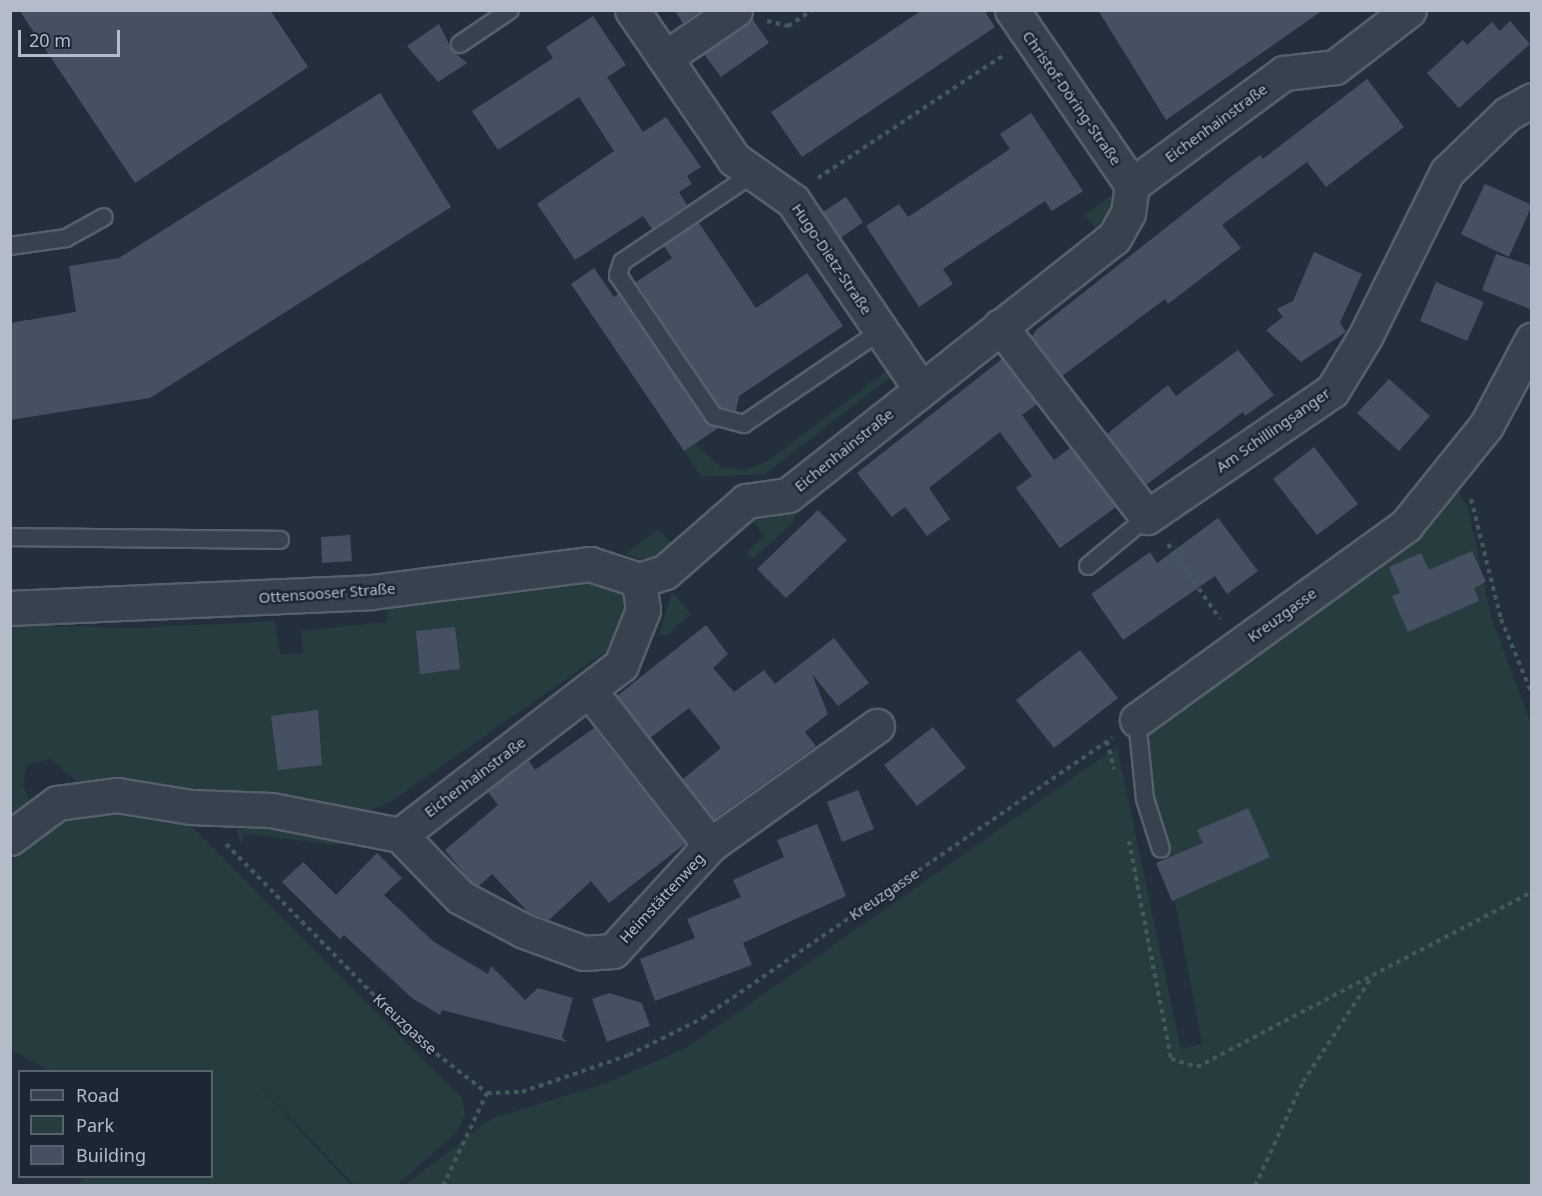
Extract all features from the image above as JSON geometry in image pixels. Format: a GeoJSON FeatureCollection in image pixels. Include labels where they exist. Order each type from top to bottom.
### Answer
{"type":"FeatureCollection","features":[{"type":"Feature","properties":{"kind":"street","name":"Hugo-Dietz-Straße"},"geometry":{"type":"LineString","coordinates":[[632,10],[734,159],[788,197],[921,389]]}},
{"type":"Feature","properties":{"kind":"street","name":"Christof-Döring-Straße"},"geometry":{"type":"LineString","coordinates":[[1012,10],[1132,185]]}},
{"type":"Feature","properties":{"kind":"street"},"geometry":{"type":"LineString","coordinates":[[664,58],[735,11]]}},
{"type":"Feature","properties":{"kind":"street","name":"Eichenhainstraße"},"geometry":{"type":"LineString","coordinates":[[400,835],[621,664],[642,610],[639,580],[665,572],[746,501],[788,495],[1114,238],[1128,213],[1132,185],[1284,73],[1335,68],[1395,15]]}},
{"type":"Feature","properties":{"kind":"street","name":"Am Schillingsanger"},"geometry":{"type":"LineString","coordinates":[[1147,517],[1332,391],[1365,337],[1447,172],[1507,114],[1532,100]]}},
{"type":"Feature","properties":{"kind":"street"},"geometry":{"type":"LineString","coordinates":[[1000,327],[1147,517]]}},
{"type":"Feature","properties":{"kind":"street","name":"Kreuzgasse"},"geometry":{"type":"LineString","coordinates":[[1137,720],[1406,525],[1486,426],[1532,340]]}},
{"type":"Feature","properties":{"kind":"street","name":"Ottensooser Straße"},"geometry":{"type":"LineString","coordinates":[[10,608],[371,592],[590,564],[639,580]]}},
{"type":"Feature","properties":{"kind":"street","name":"Heimstättenweg"},"geometry":{"type":"LineString","coordinates":[[590,690],[710,845]]}},
{"type":"Feature","properties":{"kind":"street","name":"Heimstättenweg"},"geometry":{"type":"LineString","coordinates":[[400,835],[460,897],[524,931],[584,953],[613,951],[710,845],[877,726]]}},
{"type":"Feature","properties":{"kind":"street"},"geometry":{"type":"LineString","coordinates":[[10,838],[57,803],[117,795],[191,807],[271,810],[400,835]]}},
{"type":"Feature","properties":{"kind":"lane"},"geometry":{"type":"LineString","coordinates":[[460,44],[510,10]]}},
{"type":"Feature","properties":{"kind":"lane"},"geometry":{"type":"LineString","coordinates":[[754,173],[622,262],[618,274],[714,416],[744,424],[881,331]]}},
{"type":"Feature","properties":{"kind":"lane"},"geometry":{"type":"LineString","coordinates":[[10,246],[66,238],[104,217]]}},
{"type":"Feature","properties":{"kind":"lane"},"geometry":{"type":"LineString","coordinates":[[1088,567],[1147,517]]}},
{"type":"Feature","properties":{"kind":"lane"},"geometry":{"type":"LineString","coordinates":[[10,537],[280,540]]}},
{"type":"Feature","properties":{"kind":"lane"},"geometry":{"type":"LineString","coordinates":[[1137,720],[1144,799],[1161,849]]}},
{"type":"Feature","properties":{"kind":"path"},"geometry":{"type":"LineString","coordinates":[[735,11],[788,27],[813,10]]}},
{"type":"Feature","properties":{"kind":"path"},"geometry":{"type":"LineString","coordinates":[[788,197],[1030,37]]}},
{"type":"Feature","properties":{"kind":"path"},"geometry":{"type":"LineString","coordinates":[[1460,458],[1501,619],[1532,694]]}},
{"type":"Feature","properties":{"kind":"path"},"geometry":{"type":"LineString","coordinates":[[1147,517],[1218,617]]}},
{"type":"Feature","properties":{"kind":"path","name":"Kreuzgasse"},"geometry":{"type":"LineString","coordinates":[[191,807],[415,1037],[487,1093],[522,1092],[628,1055],[703,1018],[1137,720]]}},
{"type":"Feature","properties":{"kind":"path"},"geometry":{"type":"LineString","coordinates":[[1107,741],[1114,774]]}},
{"type":"Feature","properties":{"kind":"path"},"geometry":{"type":"LineString","coordinates":[[1126,828],[1170,1059],[1197,1067],[1532,892]]}},
{"type":"Feature","properties":{"kind":"path"},"geometry":{"type":"LineString","coordinates":[[1255,1185],[1303,1082],[1373,976]]}},
{"type":"Feature","properties":{"kind":"path"},"geometry":{"type":"LineString","coordinates":[[443,1185],[487,1093]]}},
{"type":"Feature","properties":{"kind":"green space"},"geometry":{"type":"Polygon","coordinates":[[[1118,190],[1120,202],[1099,233],[1085,215],[1118,190]]]}},
{"type":"Feature","properties":{"kind":"green space"},"geometry":{"type":"Polygon","coordinates":[[[889,369],[889,378],[765,474],[702,477],[684,451],[695,444],[721,467],[745,470],[768,461],[889,369]]]}},
{"type":"Feature","properties":{"kind":"green space"},"geometry":{"type":"Polygon","coordinates":[[[1452,480],[1468,508],[1491,617],[1531,724],[1531,1185],[404,1186],[491,1119],[606,1083],[688,1047],[1117,747],[1181,1050],[1202,1043],[1146,751],[1154,720],[1452,480]]]}},
{"type":"Feature","properties":{"kind":"green space"},"geometry":{"type":"Polygon","coordinates":[[[797,506],[793,523],[752,559],[745,553],[765,536],[750,519],[797,506]]]}},
{"type":"Feature","properties":{"kind":"green space"},"geometry":{"type":"Polygon","coordinates":[[[658,529],[674,546],[663,555],[641,559],[626,554],[658,529]]]}},
{"type":"Feature","properties":{"kind":"green space"},"geometry":{"type":"Polygon","coordinates":[[[589,580],[614,586],[628,599],[632,611],[615,645],[390,802],[366,812],[78,782],[51,759],[27,764],[23,786],[31,804],[11,829],[11,625],[136,628],[275,621],[280,655],[303,653],[301,631],[387,622],[387,606],[589,580]]]}},
{"type":"Feature","properties":{"kind":"green space"},"geometry":{"type":"Polygon","coordinates":[[[672,592],[691,613],[668,635],[659,635],[672,592]]]}},
{"type":"Feature","properties":{"kind":"green space"},"geometry":{"type":"Polygon","coordinates":[[[132,807],[185,820],[462,1098],[465,1114],[457,1132],[397,1185],[355,1185],[237,1063],[351,1185],[79,1185],[84,1178],[213,1178],[213,1070],[49,1070],[11,1050],[10,862],[55,826],[80,813],[132,807]]]}},
{"type":"Feature","properties":{"kind":"green space"},"geometry":{"type":"Polygon","coordinates":[[[246,819],[267,821],[350,843],[331,845],[244,833],[241,844],[236,829],[246,819]]]}},
{"type":"Feature","properties":{"kind":"building"},"geometry":{"type":"Polygon","coordinates":[[[19,10],[270,10],[308,67],[135,183],[19,10]]]}},
{"type":"Feature","properties":{"kind":"building"},"geometry":{"type":"Polygon","coordinates":[[[674,10],[701,10],[683,23],[674,10]]]}},
{"type":"Feature","properties":{"kind":"building"},"geometry":{"type":"Polygon","coordinates":[[[922,10],[984,10],[995,27],[802,157],[771,112],[922,10]]]}},
{"type":"Feature","properties":{"kind":"building"},"geometry":{"type":"Polygon","coordinates":[[[1098,10],[1323,10],[1166,120],[1098,10]]]}},
{"type":"Feature","properties":{"kind":"building"},"geometry":{"type":"Polygon","coordinates":[[[593,16],[626,65],[607,77],[643,132],[666,117],[701,167],[687,176],[692,184],[679,192],[687,205],[652,229],[643,216],[575,260],[537,204],[614,151],[579,97],[498,150],[472,111],[553,58],[546,47],[593,16]]]}},
{"type":"Feature","properties":{"kind":"building"},"geometry":{"type":"Polygon","coordinates":[[[752,18],[769,43],[721,77],[704,54],[752,18]]]}},
{"type":"Feature","properties":{"kind":"building"},"geometry":{"type":"Polygon","coordinates":[[[1510,21],[1530,44],[1459,108],[1427,73],[1463,40],[1467,45],[1492,22],[1500,31],[1510,21]]]}},
{"type":"Feature","properties":{"kind":"building"},"geometry":{"type":"Polygon","coordinates":[[[439,24],[452,50],[467,63],[438,82],[407,46],[439,24]]]}},
{"type":"Feature","properties":{"kind":"building"},"geometry":{"type":"Polygon","coordinates":[[[1367,79],[1404,127],[1326,187],[1307,162],[1222,225],[1241,248],[1168,304],[1165,299],[1062,376],[1032,337],[1036,330],[1229,178],[1260,155],[1263,159],[1367,79]]]}},
{"type":"Feature","properties":{"kind":"building"},"geometry":{"type":"Polygon","coordinates":[[[380,93],[451,207],[150,398],[10,420],[10,323],[76,312],[69,266],[119,258],[380,93]]]}},
{"type":"Feature","properties":{"kind":"building"},"geometry":{"type":"Polygon","coordinates":[[[1031,113],[1083,191],[1052,211],[1045,201],[943,269],[953,284],[919,307],[866,226],[899,204],[908,217],[1010,149],[1000,134],[1031,113]]]}},
{"type":"Feature","properties":{"kind":"building"},"geometry":{"type":"Polygon","coordinates":[[[1485,184],[1532,205],[1509,257],[1461,234],[1485,184]]]}},
{"type":"Feature","properties":{"kind":"building"},"geometry":{"type":"Polygon","coordinates":[[[846,197],[863,222],[841,238],[823,212],[846,197]]]}},
{"type":"Feature","properties":{"kind":"building"},"geometry":{"type":"Polygon","coordinates":[[[699,223],[756,308],[807,273],[843,326],[739,396],[736,411],[720,407],[636,282],[672,258],[664,246],[699,223]]]}},
{"type":"Feature","properties":{"kind":"building"},"geometry":{"type":"Polygon","coordinates":[[[1314,252],[1362,274],[1340,323],[1346,332],[1301,362],[1266,330],[1283,317],[1277,309],[1293,301],[1314,252]]]}},
{"type":"Feature","properties":{"kind":"building"},"geometry":{"type":"Polygon","coordinates":[[[1496,254],[1532,266],[1532,310],[1482,290],[1496,254]]]}},
{"type":"Feature","properties":{"kind":"building"},"geometry":{"type":"Polygon","coordinates":[[[594,268],[614,297],[618,294],[705,422],[718,428],[684,451],[571,284],[594,268]]]}},
{"type":"Feature","properties":{"kind":"building"},"geometry":{"type":"Polygon","coordinates":[[[1436,282],[1484,302],[1467,341],[1420,321],[1436,282]]]}},
{"type":"Feature","properties":{"kind":"building"},"geometry":{"type":"Polygon","coordinates":[[[1238,350],[1274,395],[1245,416],[1243,412],[1146,485],[1107,434],[1168,385],[1176,396],[1238,350]]]}},
{"type":"Feature","properties":{"kind":"building"},"geometry":{"type":"Polygon","coordinates":[[[1002,359],[1037,404],[1022,415],[1054,460],[1070,448],[1116,507],[1060,548],[1016,488],[1032,476],[1000,432],[929,488],[950,519],[927,536],[905,507],[892,517],[857,473],[1002,359]]]}},
{"type":"Feature","properties":{"kind":"building"},"geometry":{"type":"Polygon","coordinates":[[[1389,379],[1430,416],[1399,451],[1357,413],[1389,379]]]}},
{"type":"Feature","properties":{"kind":"building"},"geometry":{"type":"Polygon","coordinates":[[[1314,447],[1358,504],[1317,535],[1273,479],[1314,447]]]}},
{"type":"Feature","properties":{"kind":"building"},"geometry":{"type":"Polygon","coordinates":[[[818,510],[847,540],[786,598],[757,569],[818,510]]]}},
{"type":"Feature","properties":{"kind":"building"},"geometry":{"type":"Polygon","coordinates":[[[1218,518],[1258,571],[1227,594],[1215,576],[1123,640],[1091,594],[1150,552],[1157,563],[1218,518]]]}},
{"type":"Feature","properties":{"kind":"building"},"geometry":{"type":"Polygon","coordinates":[[[350,535],[352,561],[322,563],[321,537],[350,535]]]}},
{"type":"Feature","properties":{"kind":"building"},"geometry":{"type":"Polygon","coordinates":[[[1472,551],[1486,582],[1474,588],[1479,601],[1408,632],[1392,596],[1400,593],[1389,567],[1421,553],[1429,570],[1472,551]]]}},
{"type":"Feature","properties":{"kind":"building"},"geometry":{"type":"Polygon","coordinates":[[[706,625],[728,654],[713,668],[734,692],[764,670],[775,684],[834,638],[869,683],[838,706],[812,674],[828,714],[805,732],[816,746],[714,819],[683,779],[721,748],[689,708],[650,738],[617,696],[706,625]]]}},
{"type":"Feature","properties":{"kind":"building"},"geometry":{"type":"Polygon","coordinates":[[[455,627],[460,669],[420,674],[416,631],[455,627]]]}},
{"type":"Feature","properties":{"kind":"building"},"geometry":{"type":"Polygon","coordinates":[[[1080,650],[1118,698],[1054,748],[1016,700],[1080,650]]]}},
{"type":"Feature","properties":{"kind":"building"},"geometry":{"type":"Polygon","coordinates":[[[318,710],[322,765],[278,770],[271,716],[318,710]]]}},
{"type":"Feature","properties":{"kind":"building"},"geometry":{"type":"Polygon","coordinates":[[[933,727],[966,768],[917,806],[884,765],[933,727]]]}},
{"type":"Feature","properties":{"kind":"building"},"geometry":{"type":"Polygon","coordinates":[[[594,728],[685,844],[609,903],[591,881],[549,920],[528,912],[492,874],[479,886],[471,882],[445,850],[498,805],[488,792],[529,761],[535,770],[594,728]]]}},
{"type":"Feature","properties":{"kind":"building"},"geometry":{"type":"Polygon","coordinates":[[[858,790],[874,829],[842,842],[827,802],[858,790]]]}},
{"type":"Feature","properties":{"kind":"building"},"geometry":{"type":"Polygon","coordinates":[[[1248,808],[1270,857],[1172,901],[1156,863],[1203,843],[1197,830],[1248,808]]]}},
{"type":"Feature","properties":{"kind":"building"},"geometry":{"type":"Polygon","coordinates":[[[817,824],[846,896],[743,943],[752,965],[655,1001],[640,959],[695,938],[687,919],[741,897],[733,880],[784,857],[777,840],[817,824]]]}},
{"type":"Feature","properties":{"kind":"building"},"geometry":{"type":"Polygon","coordinates":[[[377,853],[402,878],[384,895],[434,942],[488,974],[491,966],[525,1000],[538,988],[573,998],[562,1037],[567,1042],[442,1010],[440,1015],[412,998],[344,935],[340,939],[282,882],[303,862],[336,895],[377,853]]]}},
{"type":"Feature","properties":{"kind":"building"},"geometry":{"type":"Polygon","coordinates":[[[609,993],[642,1003],[650,1026],[607,1042],[592,999],[609,993]]]}}]}
